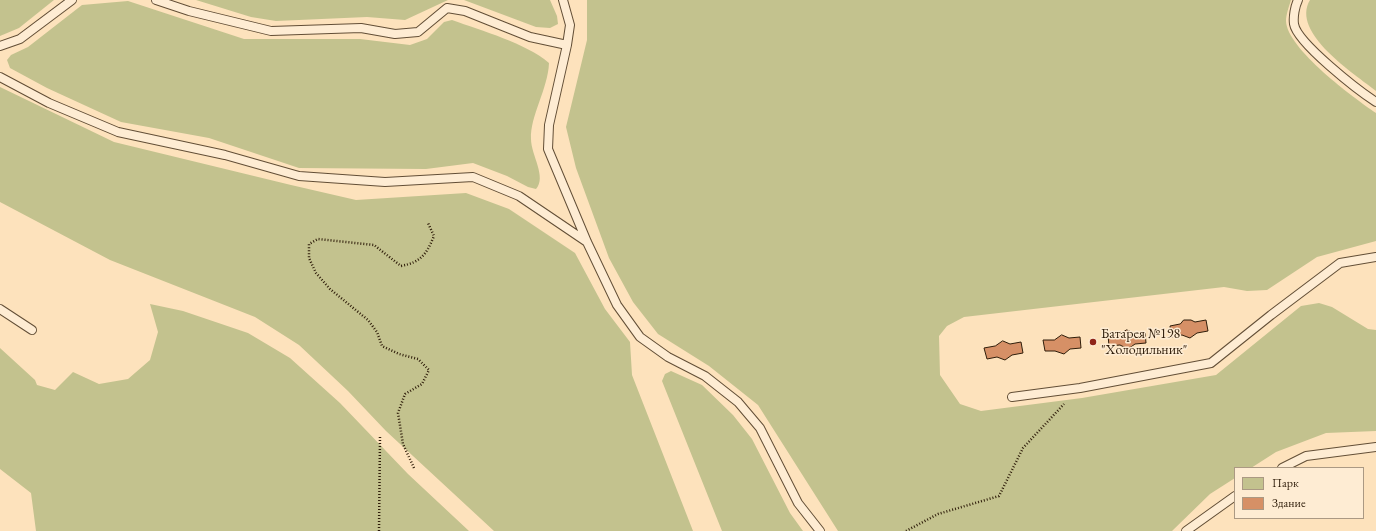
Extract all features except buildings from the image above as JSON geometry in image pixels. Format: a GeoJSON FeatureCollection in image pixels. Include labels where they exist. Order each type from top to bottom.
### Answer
{"type":"FeatureCollection","features":[{"type":"Feature","properties":{"kind":"lane"},"geometry":{"type":"LineString","coordinates":[[0,46],[20,39],[72,0]]}},
{"type":"Feature","properties":{"kind":"lane"},"geometry":{"type":"LineString","coordinates":[[156,0],[189,11],[271,31],[361,28],[395,34],[418,32],[447,8],[465,11],[530,37],[567,45]]}},
{"type":"Feature","properties":{"kind":"lane"},"geometry":{"type":"LineString","coordinates":[[563,0],[570,25],[549,125],[548,149],[617,305],[640,337],[668,357],[705,376],[738,402],[760,428],[798,503],[820,531]]}},
{"type":"Feature","properties":{"kind":"lane"},"geometry":{"type":"LineString","coordinates":[[1298,0],[1294,24],[1299,36],[1343,79],[1376,102]]}},
{"type":"Feature","properties":{"kind":"lane"},"geometry":{"type":"LineString","coordinates":[[0,78],[49,103],[118,132],[225,155],[298,176],[385,182],[473,177],[519,196],[588,242]]}},
{"type":"Feature","properties":{"kind":"lane"},"geometry":{"type":"LineString","coordinates":[[1012,397],[1080,388],[1211,363],[1340,263],[1376,257]]}},
{"type":"Feature","properties":{"kind":"lane"},"geometry":{"type":"LineString","coordinates":[[0,309],[32,330]]}},
{"type":"Feature","properties":{"kind":"lane"},"geometry":{"type":"LineString","coordinates":[[1284,467],[1306,456],[1376,447]]}},
{"type":"Feature","properties":{"kind":"lane"},"geometry":{"type":"LineString","coordinates":[[1186,531],[1234,497]]}},
{"type":"Feature","properties":{"kind":"path"},"geometry":{"type":"LineString","coordinates":[[414,468],[403,444],[398,413],[406,394],[422,384],[429,370],[418,359],[399,354],[382,346],[377,332],[368,320],[330,289],[316,273],[309,258],[309,244],[318,239],[374,245],[400,266],[415,263],[427,252],[434,236],[428,223]]}},
{"type":"Feature","properties":{"kind":"path"},"geometry":{"type":"LineString","coordinates":[[906,531],[938,514],[999,496],[1023,448],[1080,388]]}},
{"type":"Feature","properties":{"kind":"path"},"geometry":{"type":"LineString","coordinates":[[379,531],[380,436]]}},
{"type":"Feature","properties":{"kind":"green space"},"geometry":{"type":"Polygon","coordinates":[[[0,0],[54,0],[19,28],[0,36],[0,0]]]}},
{"type":"Feature","properties":{"kind":"green space"},"geometry":{"type":"Polygon","coordinates":[[[196,0],[448,0],[405,20],[367,17],[276,21],[251,17],[196,0]]]}},
{"type":"Feature","properties":{"kind":"green space"},"geometry":{"type":"Polygon","coordinates":[[[464,0],[550,0],[557,16],[558,24],[550,28],[536,27],[464,0]]]}},
{"type":"Feature","properties":{"kind":"green space"},"geometry":{"type":"Polygon","coordinates":[[[587,0],[1291,0],[1286,21],[1289,32],[1297,45],[1338,85],[1376,113],[1376,241],[1317,257],[1267,290],[1247,291],[1224,287],[964,317],[947,326],[939,336],[940,375],[960,404],[981,411],[1082,398],[1216,375],[1301,306],[1319,303],[1332,307],[1368,329],[1376,330],[1376,431],[1326,433],[1276,452],[1253,467],[1234,467],[1234,479],[1210,494],[1172,531],[838,531],[758,405],[709,366],[658,334],[633,302],[609,258],[576,168],[566,127],[587,40],[587,0]]]}},
{"type":"Feature","properties":{"kind":"green space"},"geometry":{"type":"Polygon","coordinates":[[[1310,0],[1376,0],[1376,91],[1328,52],[1317,39],[1309,26],[1306,13],[1310,0]]]}},
{"type":"Feature","properties":{"kind":"green space"},"geometry":{"type":"Polygon","coordinates":[[[128,1],[244,39],[360,39],[410,45],[427,39],[444,22],[452,20],[490,33],[528,49],[549,63],[546,83],[531,130],[532,145],[540,178],[539,184],[536,189],[528,187],[507,176],[473,163],[426,169],[299,168],[209,138],[121,122],[47,88],[10,68],[7,60],[11,55],[28,47],[82,5],[128,1]]]}},
{"type":"Feature","properties":{"kind":"green space"},"geometry":{"type":"Polygon","coordinates":[[[0,87],[114,142],[291,185],[356,200],[466,193],[509,209],[575,253],[605,309],[630,342],[632,375],[693,531],[494,531],[386,431],[348,391],[299,345],[255,317],[110,260],[0,202],[0,87]]]}},
{"type":"Feature","properties":{"kind":"green space"},"geometry":{"type":"Polygon","coordinates":[[[150,304],[183,311],[248,333],[290,358],[340,403],[408,474],[469,531],[36,531],[31,493],[0,469],[0,348],[35,380],[37,385],[55,390],[73,372],[99,384],[128,379],[150,360],[158,332],[150,304]]]}},
{"type":"Feature","properties":{"kind":"green space"},"geometry":{"type":"Polygon","coordinates":[[[671,371],[702,385],[733,415],[752,439],[790,513],[803,531],[722,531],[662,381],[665,374],[671,371]]]}},
{"type":"Feature","properties":{"kind":"place","name":"Батарея №198 \"Холодильник\""},"geometry":{"type":"Point","coordinates":[1093,342]}}]}
